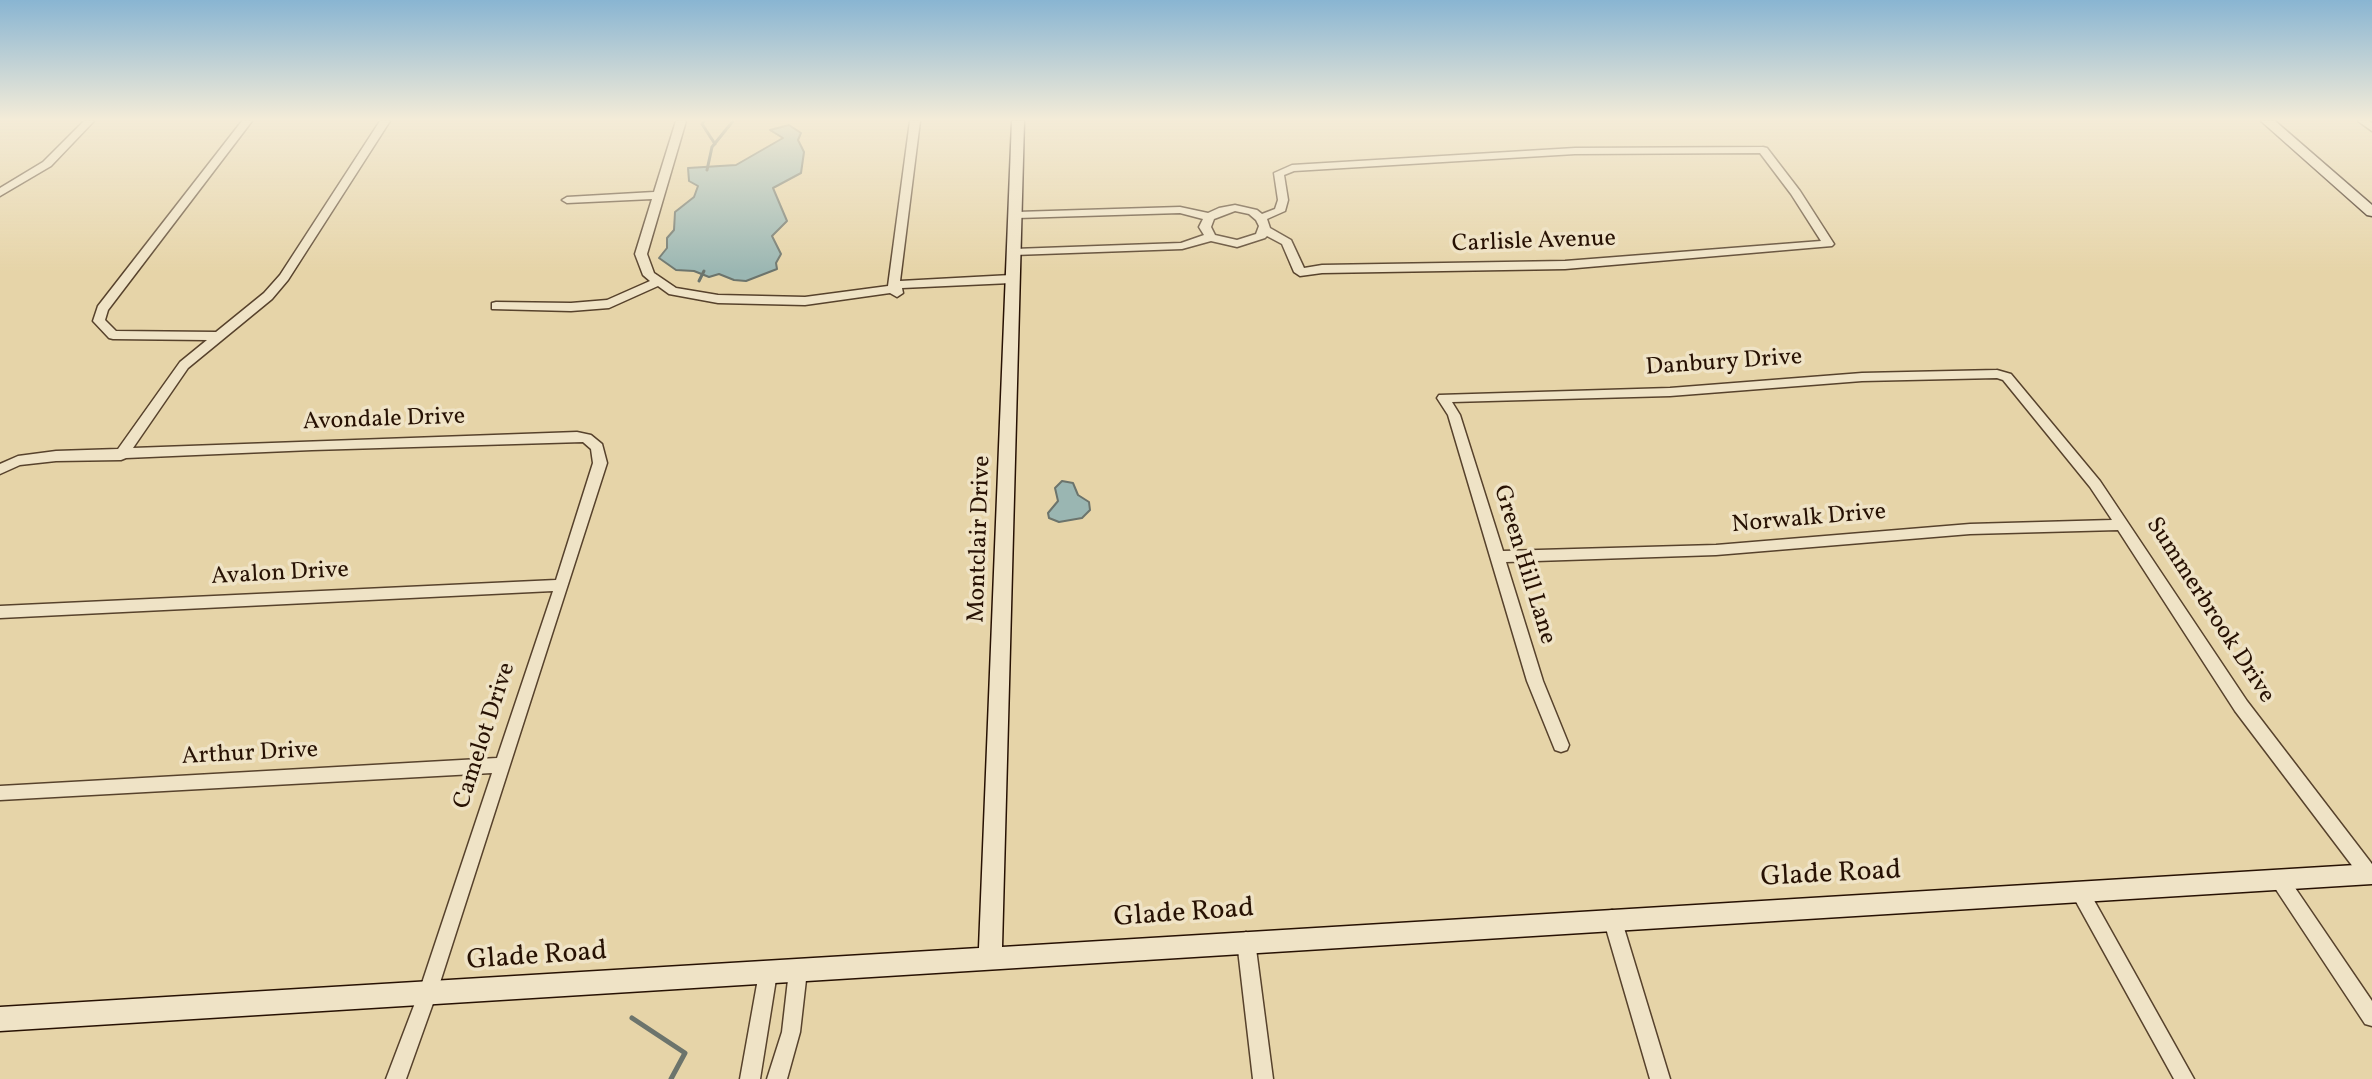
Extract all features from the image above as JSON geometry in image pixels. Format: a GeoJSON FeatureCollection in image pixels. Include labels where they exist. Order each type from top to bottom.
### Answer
{"type":"FeatureCollection","features":[{"type":"Feature","properties":{"kind":"main road","name":"Montclair Drive"},"geometry":{"type":"LineString","coordinates":[[990,958],[1008,481],[1011,284],[1017,171]]}},
{"type":"Feature","properties":{"kind":"main road"},"geometry":{"type":"LineString","coordinates":[[2325,171],[2372,212]]}},
{"type":"Feature","properties":{"kind":"main road","name":"Glade Road"},"geometry":{"type":"LineString","coordinates":[[0,1019],[427,995],[1612,918],[2371,874]]}},
{"type":"Feature","properties":{"kind":"street"},"geometry":{"type":"LineString","coordinates":[[0,193],[35,171]]}},
{"type":"Feature","properties":{"kind":"street"},"geometry":{"type":"LineString","coordinates":[[208,171],[102,309],[99,321],[113,335],[218,336]]}},
{"type":"Feature","properties":{"kind":"street"},"geometry":{"type":"LineString","coordinates":[[0,469],[18,461],[56,456],[121,455],[184,365],[268,296],[284,277],[352,171]]}},
{"type":"Feature","properties":{"kind":"street"},"geometry":{"type":"LineString","coordinates":[[665,171],[641,254],[649,275],[685,296],[805,301],[896,287]]}},
{"type":"Feature","properties":{"kind":"street"},"geometry":{"type":"LineString","coordinates":[[909,171],[896,287],[898,294],[1011,284]]}},
{"type":"Feature","properties":{"kind":"street","name":"Carlisle Avenue"},"geometry":{"type":"LineString","coordinates":[[1283,171],[1279,173],[1283,200],[1280,211],[1263,224],[1287,242],[1300,272],[1608,263],[1828,244],[1779,171]]}},
{"type":"Feature","properties":{"kind":"street"},"geometry":{"type":"LineString","coordinates":[[567,200],[658,195]]}},
{"type":"Feature","properties":{"kind":"street"},"geometry":{"type":"LineString","coordinates":[[1014,252],[1182,246],[1211,237],[1237,244],[1255,240],[1263,224],[1253,212],[1235,208],[1217,211],[1209,217],[1205,227],[1211,237]]}},
{"type":"Feature","properties":{"kind":"street"},"geometry":{"type":"LineString","coordinates":[[1017,215],[1180,210],[1209,217]]}},
{"type":"Feature","properties":{"kind":"street"},"geometry":{"type":"LineString","coordinates":[[496,306],[609,304],[658,282]]}},
{"type":"Feature","properties":{"kind":"street","name":"Danbury Drive"},"geometry":{"type":"LineString","coordinates":[[1443,398],[1670,392],[1862,377],[1997,374],[2007,377]]}},
{"type":"Feature","properties":{"kind":"street","name":"Summerbrook Drive"},"geometry":{"type":"LineString","coordinates":[[2007,377],[2095,484],[2232,694],[2371,874]]}},
{"type":"Feature","properties":{"kind":"street","name":"Green Hill Lane"},"geometry":{"type":"LineString","coordinates":[[1443,398],[1454,415],[1535,681],[1561,745]]}},
{"type":"Feature","properties":{"kind":"street","name":"Avondale Drive"},"geometry":{"type":"LineString","coordinates":[[121,455],[312,445],[577,437],[586,438],[600,452],[592,493]]}},
{"type":"Feature","properties":{"kind":"street","name":"Camelot Drive"},"geometry":{"type":"LineString","coordinates":[[396,1079],[427,995],[592,493]]}},
{"type":"Feature","properties":{"kind":"street","name":"Norwalk Drive"},"geometry":{"type":"LineString","coordinates":[[1497,557],[1716,550],[1970,529],[2124,525]]}},
{"type":"Feature","properties":{"kind":"street","name":"Avalon Drive"},"geometry":{"type":"LineString","coordinates":[[0,612],[561,585]]}},
{"type":"Feature","properties":{"kind":"street","name":"Arthur Drive"},"geometry":{"type":"LineString","coordinates":[[0,793],[502,765]]}},
{"type":"Feature","properties":{"kind":"street"},"geometry":{"type":"LineString","coordinates":[[2279,879],[2372,1017]]}},
{"type":"Feature","properties":{"kind":"street"},"geometry":{"type":"LineString","coordinates":[[2080,892],[2184,1079]]}},
{"type":"Feature","properties":{"kind":"street"},"geometry":{"type":"LineString","coordinates":[[1612,918],[1660,1079]]}},
{"type":"Feature","properties":{"kind":"street"},"geometry":{"type":"LineString","coordinates":[[1246,941],[1263,1079]]}},
{"type":"Feature","properties":{"kind":"street"},"geometry":{"type":"LineString","coordinates":[[777,1079],[791,1032],[798,971]]}},
{"type":"Feature","properties":{"kind":"street"},"geometry":{"type":"LineString","coordinates":[[750,1079],[768,973]]}},
{"type":"Feature","properties":{"kind":"water"},"geometry":{"type":"Polygon","coordinates":[[[688,171],[801,171],[773,188],[787,221],[772,236],[781,254],[776,263],[777,269],[746,281],[734,280],[719,274],[709,277],[694,271],[676,270],[659,258],[674,230],[675,212],[694,197],[698,186],[689,181],[688,171]]]}},
{"type":"Feature","properties":{"kind":"water"},"geometry":{"type":"Polygon","coordinates":[[[1062,481],[1073,483],[1078,495],[1089,502],[1090,510],[1082,518],[1059,522],[1049,518],[1048,513],[1058,501],[1055,488],[1062,481]]]}},
{"type":"Feature","properties":{"kind":"waterway"},"geometry":{"type":"LineString","coordinates":[[699,281],[704,271]]}},
{"type":"Feature","properties":{"kind":"waterway"},"geometry":{"type":"LineString","coordinates":[[632,1018],[685,1053],[671,1079]]}}]}
